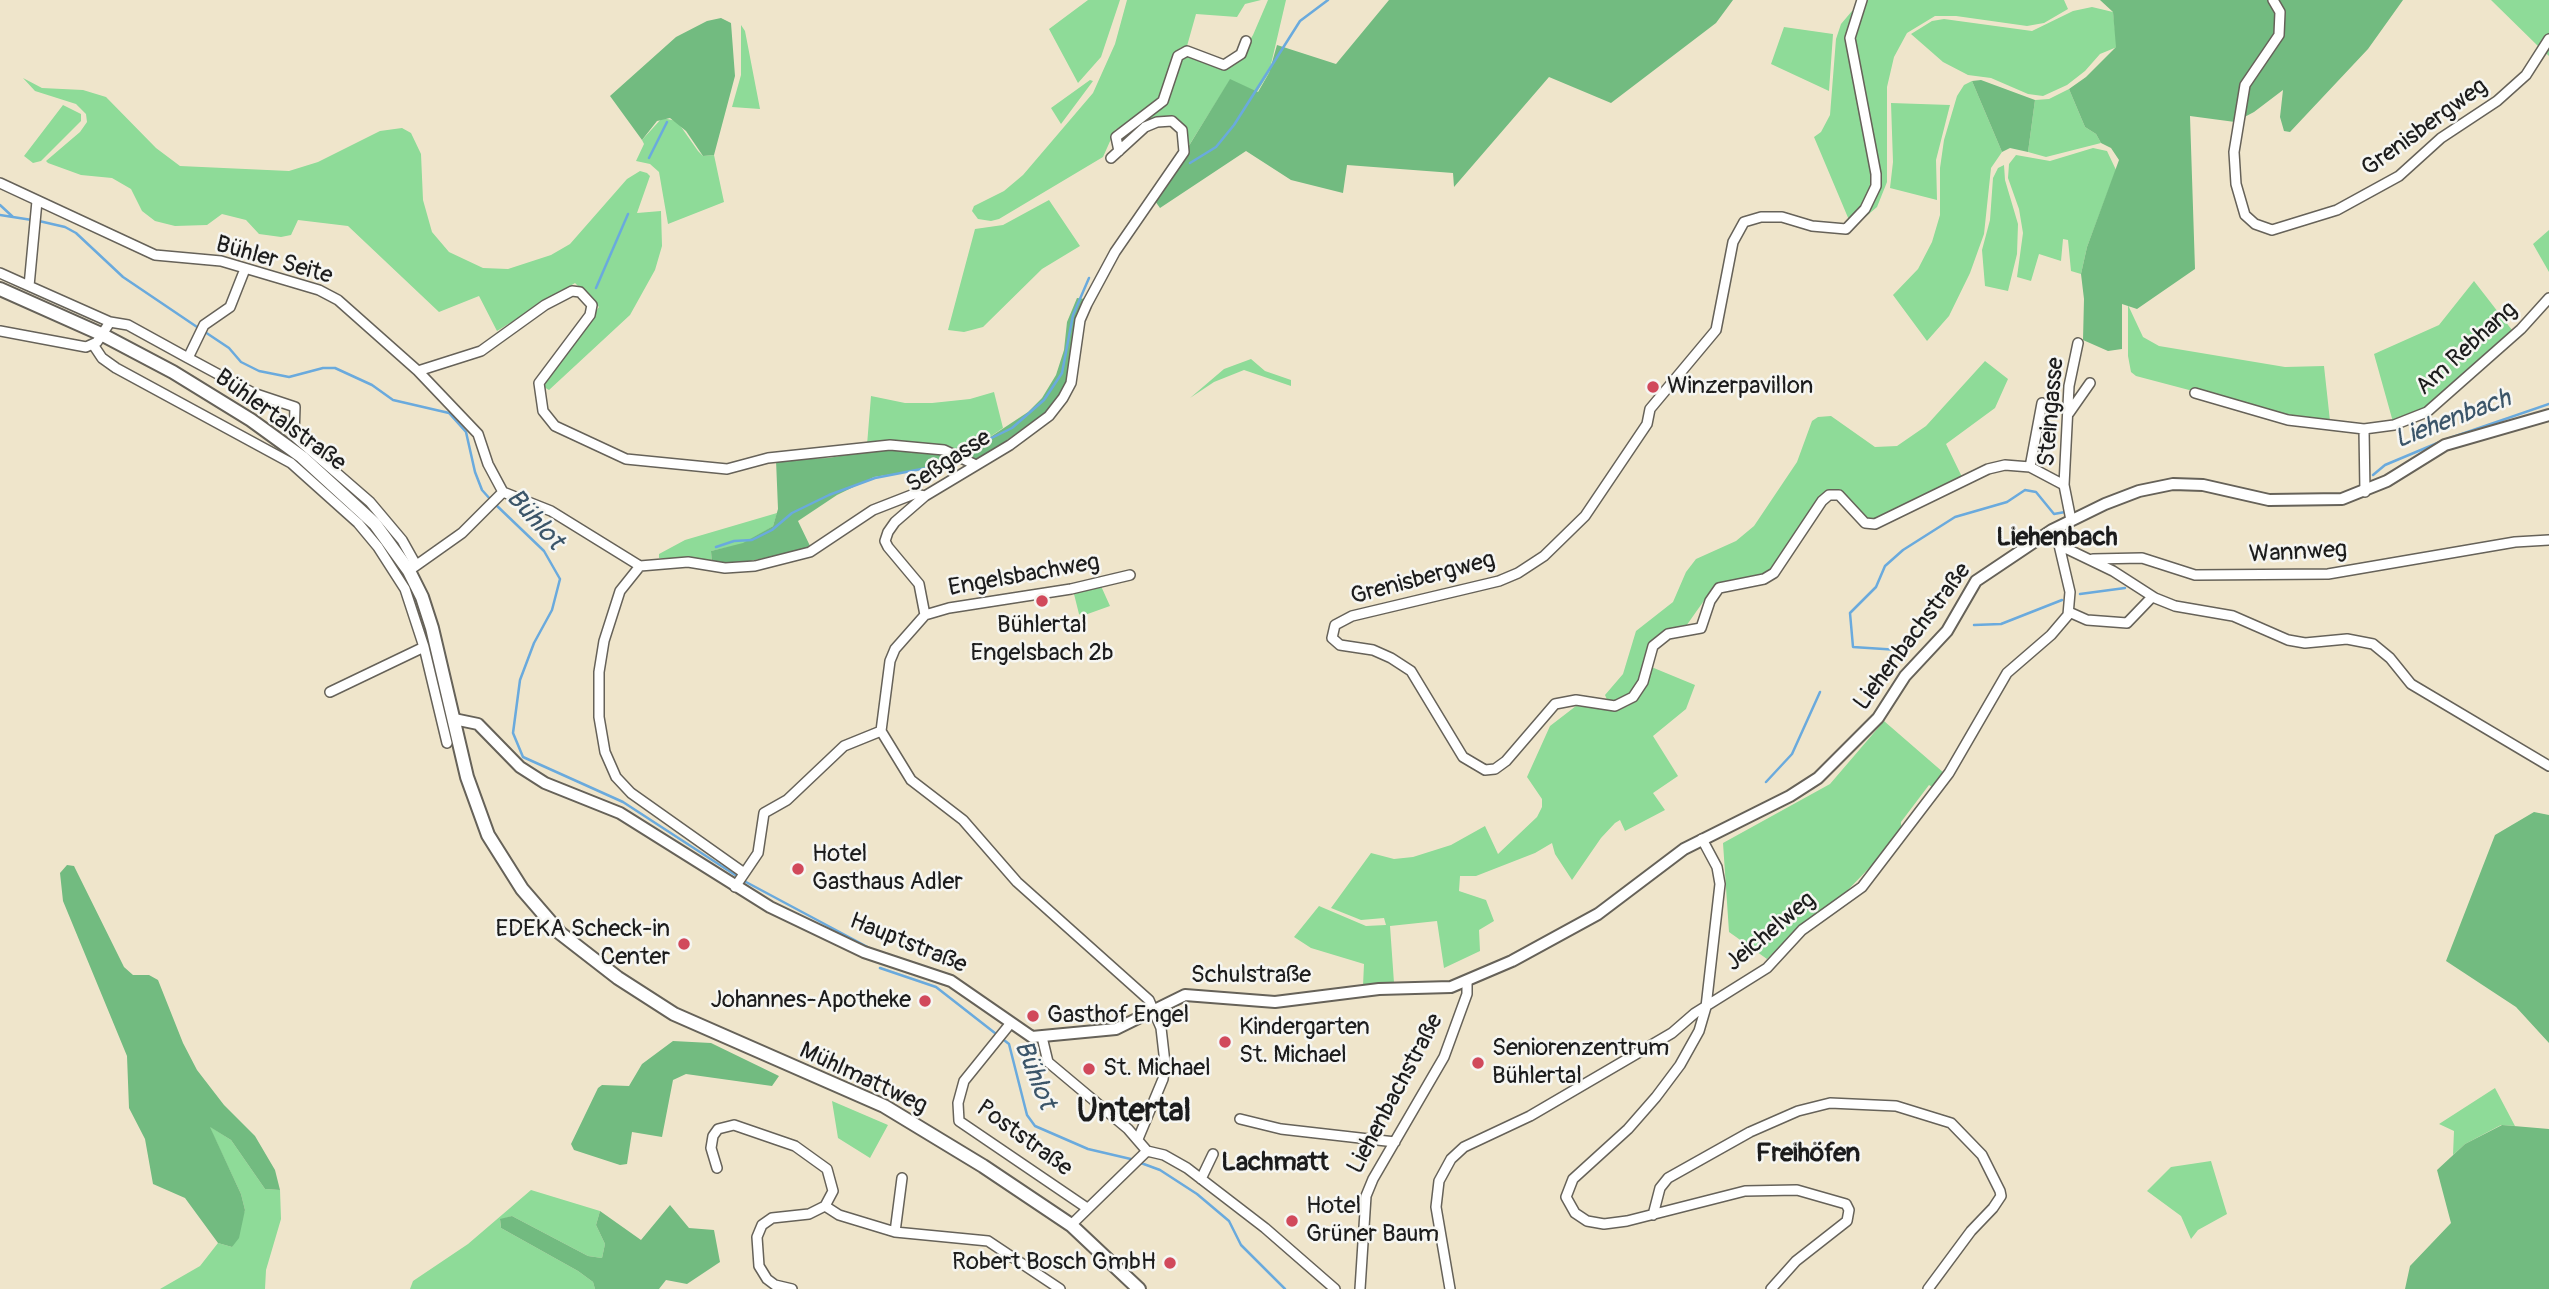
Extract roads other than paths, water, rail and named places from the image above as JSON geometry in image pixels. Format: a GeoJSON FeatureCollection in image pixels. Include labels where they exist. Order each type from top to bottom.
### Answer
{"type":"FeatureCollection","features":[{"type":"Feature","properties":{"kind":"main road","name":"Bühlertalstraße"},"geometry":{"type":"LineString","coordinates":[[0,289],[98,340],[184,379],[251,420],[302,457],[375,524],[408,571],[432,628],[467,777],[488,835],[522,889],[555,928]]}},
{"type":"Feature","properties":{"kind":"main road","name":"Mühlmattweg"},"geometry":{"type":"LineString","coordinates":[[555,928],[618,978],[674,1014],[884,1106],[1029,1194],[1071,1225],[1139,1289]]}},
{"type":"Feature","properties":{"kind":"street","name":"Grenisbergweg"},"geometry":{"type":"LineString","coordinates":[[1862,0],[1850,38],[1876,173],[1876,186],[1864,209],[1846,229],[1812,226],[1775,217],[1744,222],[1733,242],[1716,330],[1650,409],[1647,424],[1585,516],[1545,556],[1499,581],[1352,616],[1335,625],[1332,638],[1340,645],[1382,654],[1411,671],[1463,757],[1485,770],[1495,769],[1506,761],[1555,704],[1576,700],[1615,706],[1633,697],[1643,682],[1653,646],[1668,634],[1701,628],[1710,601],[1719,588],[1763,579],[1773,573],[1829,495],[1839,495],[1865,523],[1875,524],[1988,469],[2016,464],[2030,467],[2064,485]]}},
{"type":"Feature","properties":{"kind":"street","name":"Grenisbergweg"},"geometry":{"type":"LineString","coordinates":[[2273,0],[2280,12],[2279,35],[2245,85],[2234,152],[2236,184],[2245,215],[2255,225],[2272,230],[2336,210],[2399,176],[2441,138],[2497,101],[2526,75],[2549,39]]}},
{"type":"Feature","properties":{"kind":"street","name":"Seßgasse"},"geometry":{"type":"LineString","coordinates":[[1119,151],[1116,137],[1163,101],[1178,56],[1187,51],[1224,65],[1241,54],[1246,41]]}},
{"type":"Feature","properties":{"kind":"street","name":"Seßgasse"},"geometry":{"type":"LineString","coordinates":[[925,615],[919,584],[885,541],[895,522],[925,496],[1010,445],[1049,416],[1063,398],[1071,383],[1080,320],[1087,304],[1115,252],[1178,162],[1184,152],[1185,141],[1178,125],[1172,121],[1157,122],[1146,127],[1111,158]]}},
{"type":"Feature","properties":{"kind":"street","name":"Bühler Seite"},"geometry":{"type":"LineString","coordinates":[[0,183],[36,205],[106,229],[135,247],[155,255],[222,261],[319,290],[338,300],[418,371],[478,434],[500,495]]}},
{"type":"Feature","properties":{"kind":"street"},"geometry":{"type":"LineString","coordinates":[[29,286],[36,205]]}},
{"type":"Feature","properties":{"kind":"street"},"geometry":{"type":"LineString","coordinates":[[188,358],[204,325],[230,307],[245,269]]}},
{"type":"Feature","properties":{"kind":"street"},"geometry":{"type":"LineString","coordinates":[[0,273],[110,322],[128,326],[253,393],[295,407],[294,436],[370,502],[402,540],[408,571],[487,512],[500,495],[551,511],[640,566],[688,562],[725,568],[784,559],[821,546],[873,510],[914,494],[925,496]]}},
{"type":"Feature","properties":{"kind":"street"},"geometry":{"type":"LineString","coordinates":[[418,371],[481,351],[545,305],[572,291],[580,292],[592,305],[590,315],[539,383],[543,411],[555,426],[626,459],[727,469],[768,458],[890,445],[944,450],[976,465]]}},
{"type":"Feature","properties":{"kind":"street","name":"Am Rebhang"},"geometry":{"type":"LineString","coordinates":[[2195,393],[2288,420],[2364,429],[2394,425],[2427,412],[2521,329],[2549,298]]}},
{"type":"Feature","properties":{"kind":"street"},"geometry":{"type":"LineString","coordinates":[[98,340],[110,322]]}},
{"type":"Feature","properties":{"kind":"street","name":"Bühlertalstraße"},"geometry":{"type":"LineString","coordinates":[[0,331],[78,346],[98,340],[102,358],[291,463],[358,523],[408,571],[447,743]]}},
{"type":"Feature","properties":{"kind":"street","name":"Steingasse"},"geometry":{"type":"LineString","coordinates":[[2064,485],[2069,386],[2078,343]]}},
{"type":"Feature","properties":{"kind":"street"},"geometry":{"type":"LineString","coordinates":[[2069,413],[2091,383]]}},
{"type":"Feature","properties":{"kind":"street"},"geometry":{"type":"LineString","coordinates":[[2030,467],[2042,403]]}},
{"type":"Feature","properties":{"kind":"street","name":"Liehenbachstraße"},"geometry":{"type":"LineString","coordinates":[[1360,1289],[1367,1196],[1373,1179],[1448,1048],[1467,995],[1466,983],[1598,914],[1684,849],[1790,796],[1839,760],[1878,718],[1920,658],[1947,631],[1976,581],[2052,530],[2138,491],[2173,484],[2203,485],[2269,500],[2342,499],[2365,492],[2445,445],[2549,415]]}},
{"type":"Feature","properties":{"kind":"street"},"geometry":{"type":"LineString","coordinates":[[2364,429],[2365,492]]}},
{"type":"Feature","properties":{"kind":"street"},"geometry":{"type":"LineString","coordinates":[[2064,485],[2071,520]]}},
{"type":"Feature","properties":{"kind":"street"},"geometry":{"type":"LineString","coordinates":[[2052,530],[2060,545],[2070,592],[2069,612],[2087,621],[2127,623],[2152,597]]}},
{"type":"Feature","properties":{"kind":"street","name":"Wannweg"},"geometry":{"type":"LineString","coordinates":[[2092,559],[2142,558],[2195,575],[2328,574],[2515,542],[2549,540]]}},
{"type":"Feature","properties":{"kind":"street"},"geometry":{"type":"LineString","coordinates":[[2060,545],[2092,559],[2152,597],[2175,606],[2233,617],[2288,640],[2305,643],[2347,639],[2373,644],[2390,658],[2410,684],[2549,766]]}},
{"type":"Feature","properties":{"kind":"street"},"geometry":{"type":"LineString","coordinates":[[640,566],[620,592],[604,641],[599,672],[599,717],[605,752],[616,777],[631,793],[744,873]]}},
{"type":"Feature","properties":{"kind":"street","name":"Engelsbachweg"},"geometry":{"type":"LineString","coordinates":[[925,615],[949,608],[1070,589],[1130,575]]}},
{"type":"Feature","properties":{"kind":"street","name":"Jeichelweg"},"geometry":{"type":"LineString","coordinates":[[1450,1289],[1436,1207],[1439,1181],[1451,1159],[1464,1147],[1530,1116],[1672,1033],[1706,1007],[1767,968],[1802,930],[1862,887],[1950,773],[2007,673],[2051,635],[2069,612]]}},
{"type":"Feature","properties":{"kind":"street"},"geometry":{"type":"LineString","coordinates":[[925,615],[895,649],[890,661],[881,731],[911,780],[963,820],[1017,882],[1149,1000],[1164,1039],[1163,1079],[1138,1139]]}},
{"type":"Feature","properties":{"kind":"street"},"geometry":{"type":"LineString","coordinates":[[330,692],[425,647]]}},
{"type":"Feature","properties":{"kind":"street","name":"Hauptstraße"},"geometry":{"type":"LineString","coordinates":[[454,719],[478,724],[531,776],[620,813],[737,884],[864,953],[951,981],[967,990],[1008,1027],[1042,1037]]}},
{"type":"Feature","properties":{"kind":"street"},"geometry":{"type":"LineString","coordinates":[[737,884],[758,853],[764,813],[787,800],[844,746],[881,731]]}},
{"type":"Feature","properties":{"kind":"street"},"geometry":{"type":"LineString","coordinates":[[1702,839],[1717,867],[1720,884],[1706,1007],[1699,1031],[1656,1097],[1628,1129],[1567,1187],[1569,1205],[1587,1221],[1604,1224],[1653,1215],[1745,1191],[1797,1190],[1846,1204],[1849,1210],[1847,1221],[1796,1261],[1771,1289]]}},
{"type":"Feature","properties":{"kind":"street","name":"Schulstraße"},"geometry":{"type":"LineString","coordinates":[[1042,1037],[1116,1030],[1185,995],[1275,1002],[1379,989],[1436,988],[1466,983]]}},
{"type":"Feature","properties":{"kind":"street","name":"Poststraße"},"geometry":{"type":"LineString","coordinates":[[1008,1027],[964,1081],[958,1103],[959,1121],[1087,1208]]}},
{"type":"Feature","properties":{"kind":"street"},"geometry":{"type":"LineString","coordinates":[[1042,1037],[1048,1062],[1138,1139],[1144,1154]]}},
{"type":"Feature","properties":{"kind":"street"},"geometry":{"type":"LineString","coordinates":[[1653,1215],[1660,1188],[1668,1178],[1750,1132],[1798,1111],[1830,1103],[1896,1106],[1951,1123],[1982,1155],[2001,1196],[1928,1289]]}},
{"type":"Feature","properties":{"kind":"street"},"geometry":{"type":"LineString","coordinates":[[1240,1119],[1281,1129],[1395,1142]]}},
{"type":"Feature","properties":{"kind":"street"},"geometry":{"type":"LineString","coordinates":[[717,1168],[711,1148],[713,1136],[718,1129],[734,1125],[795,1146],[827,1169],[833,1191],[825,1206],[809,1214],[772,1218],[762,1225],[757,1237],[755,1247],[759,1266],[767,1279],[775,1285],[792,1289]]}},
{"type":"Feature","properties":{"kind":"street"},"geometry":{"type":"LineString","coordinates":[[1071,1225],[1124,1170],[1144,1154],[1164,1155],[1265,1227],[1335,1289]]}},
{"type":"Feature","properties":{"kind":"street"},"geometry":{"type":"LineString","coordinates":[[1201,1179],[1213,1154]]}},
{"type":"Feature","properties":{"kind":"street"},"geometry":{"type":"LineString","coordinates":[[895,1232],[902,1178]]}},
{"type":"Feature","properties":{"kind":"street"},"geometry":{"type":"LineString","coordinates":[[825,1206],[869,1226],[895,1232],[988,1241],[1060,1289]]}},
{"type":"Feature","properties":{"kind":"waterway"},"geometry":{"type":"LineString","coordinates":[[1190,163],[1216,147],[1234,125],[1300,21],[1328,0]]}},
{"type":"Feature","properties":{"kind":"waterway"},"geometry":{"type":"LineString","coordinates":[[649,158],[667,122]]}},
{"type":"Feature","properties":{"kind":"waterway"},"geometry":{"type":"LineString","coordinates":[[0,205],[13,217]]}},
{"type":"Feature","properties":{"kind":"waterway"},"geometry":{"type":"LineString","coordinates":[[596,288],[628,214]]}},
{"type":"Feature","properties":{"kind":"waterway","name":"Bühlot"},"geometry":{"type":"LineString","coordinates":[[0,215],[32,220]]}},
{"type":"Feature","properties":{"kind":"waterway","name":"Bühlot"},"geometry":{"type":"LineString","coordinates":[[39,221],[65,227],[76,233],[123,277],[200,329]]}},
{"type":"Feature","properties":{"kind":"waterway"},"geometry":{"type":"LineString","coordinates":[[969,449],[1012,428],[1044,400],[1062,373],[1073,315],[1089,278]]}},
{"type":"Feature","properties":{"kind":"waterway","name":"Bühlot"},"geometry":{"type":"LineString","coordinates":[[205,332],[229,348],[241,362],[259,371],[289,377],[323,368],[335,368],[372,385],[393,400],[449,413],[466,432],[475,472],[482,490],[490,499]]}},
{"type":"Feature","properties":{"kind":"waterway","name":"Liehenbach"},"geometry":{"type":"LineString","coordinates":[[2373,475],[2385,465],[2447,439],[2549,404]]}},
{"type":"Feature","properties":{"kind":"waterway"},"geometry":{"type":"LineString","coordinates":[[716,547],[734,541],[752,540],[772,530],[792,513],[829,495],[875,478],[937,466],[950,460]]}},
{"type":"Feature","properties":{"kind":"waterway","name":"Liehenbach"},"geometry":{"type":"LineString","coordinates":[[1899,650],[1853,647],[1850,613],[1876,587],[1885,566],[1903,550],[1955,517],[2007,502],[2025,490],[2036,492],[2054,514],[2065,512]]}},
{"type":"Feature","properties":{"kind":"waterway","name":"Bühlot"},"geometry":{"type":"LineString","coordinates":[[495,504],[544,551],[560,579],[552,610],[534,643],[520,680],[513,733],[523,757],[623,802],[746,882],[875,951]]}},
{"type":"Feature","properties":{"kind":"waterway"},"geometry":{"type":"LineString","coordinates":[[2080,594],[2125,588]]}},
{"type":"Feature","properties":{"kind":"waterway"},"geometry":{"type":"LineString","coordinates":[[1974,625],[2001,624],[2062,600]]}},
{"type":"Feature","properties":{"kind":"waterway","name":"Liehenbach"},"geometry":{"type":"LineString","coordinates":[[1766,782],[1792,754],[1820,692]]}},
{"type":"Feature","properties":{"kind":"waterway","name":"Bühlot"},"geometry":{"type":"LineString","coordinates":[[880,968],[936,987],[1009,1044],[1027,1115],[1035,1126],[1088,1149],[1135,1160]]}},
{"type":"Feature","properties":{"kind":"waterway","name":"Bühlot"},"geometry":{"type":"LineString","coordinates":[[1141,1163],[1160,1170],[1197,1194],[1229,1221],[1241,1245],[1285,1289]]}},
{"type":"Feature","properties":{"kind":"place","name":"Winzerpavillon"},"geometry":{"type":"Point","coordinates":[1653,387]}},
{"type":"Feature","properties":{"kind":"place","name":"Bühlertal Engelsbach 2b"},"geometry":{"type":"Point","coordinates":[1042,601]}},
{"type":"Feature","properties":{"kind":"place","name":"Hotel Gasthaus Adler"},"geometry":{"type":"Point","coordinates":[798,869]}},
{"type":"Feature","properties":{"kind":"place","name":"EDEKA Scheck-in Center"},"geometry":{"type":"Point","coordinates":[684,944]}},
{"type":"Feature","properties":{"kind":"place","name":"Johannes-Apotheke"},"geometry":{"type":"Point","coordinates":[925,1001]}},
{"type":"Feature","properties":{"kind":"place","name":"Gasthof Engel"},"geometry":{"type":"Point","coordinates":[1033,1016]}},
{"type":"Feature","properties":{"kind":"place","name":"Kindergarten St. Michael"},"geometry":{"type":"Point","coordinates":[1225,1042]}},
{"type":"Feature","properties":{"kind":"place","name":"Seniorenzentrum Bühlertal"},"geometry":{"type":"Point","coordinates":[1478,1063]}},
{"type":"Feature","properties":{"kind":"place","name":"St. Michael"},"geometry":{"type":"Point","coordinates":[1089,1069]}},
{"type":"Feature","properties":{"kind":"place","name":"Hotel Grüner Baum"},"geometry":{"type":"Point","coordinates":[1292,1221]}},
{"type":"Feature","properties":{"kind":"place","name":"Robert Bosch GmbH"},"geometry":{"type":"Point","coordinates":[1170,1263]}},
{"type":"Feature","properties":{"kind":"district","name":"Liehenbach"},"geometry":{"type":"Point","coordinates":[2057,538]}},
{"type":"Feature","properties":{"kind":"district","name":"Untertal"},"geometry":{"type":"Point","coordinates":[1134,1113]}},
{"type":"Feature","properties":{"kind":"district","name":"Freihöfen"},"geometry":{"type":"Point","coordinates":[1808,1154]}},
{"type":"Feature","properties":{"kind":"district","name":"Lachmatt"},"geometry":{"type":"Point","coordinates":[1275,1163]}}]}
